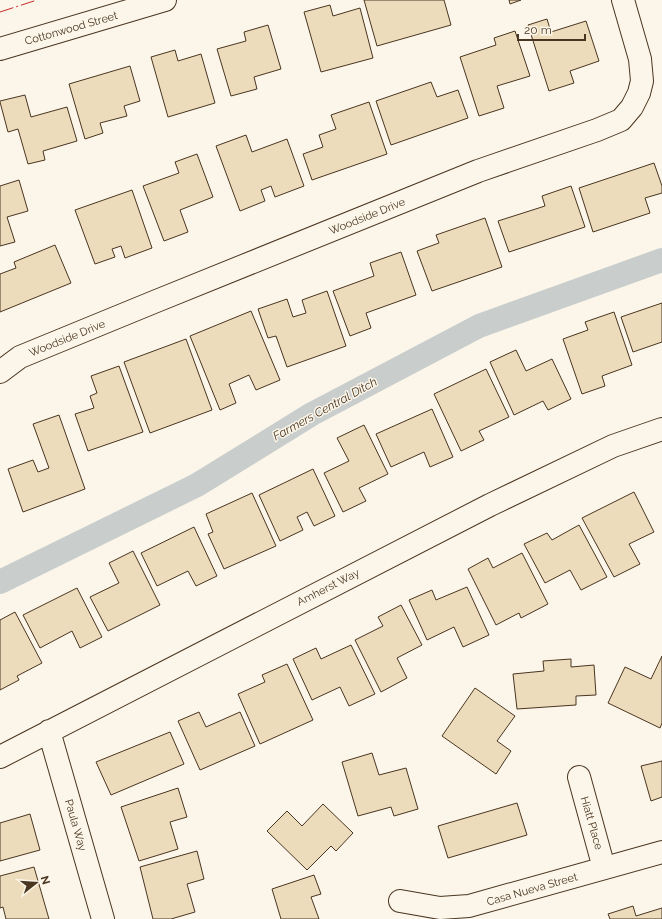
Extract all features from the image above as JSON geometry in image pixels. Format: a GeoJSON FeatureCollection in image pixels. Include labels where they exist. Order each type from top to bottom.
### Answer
{"type":"FeatureCollection","features":[{"type":"Feature","properties":{"kind":"street","name":"Cottonwood Street"},"geometry":{"type":"LineString","coordinates":[[0,49],[165,0]]}},
{"type":"Feature","properties":{"kind":"street","name":"Woodside Drive"},"geometry":{"type":"LineString","coordinates":[[0,372],[20,357],[154,302],[478,171],[596,130],[620,120],[632,107],[639,94],[642,81],[640,59],[623,0]]}},
{"type":"Feature","properties":{"kind":"street","name":"Amherst Way"},"geometry":{"type":"LineString","coordinates":[[0,757],[490,505],[613,446],[662,429]]}},
{"type":"Feature","properties":{"kind":"street","name":"Paula Way"},"geometry":{"type":"LineString","coordinates":[[49,731],[103,919]]}},
{"type":"Feature","properties":{"kind":"street","name":"Hiatt Place"},"geometry":{"type":"LineString","coordinates":[[579,777],[604,868]]}},
{"type":"Feature","properties":{"kind":"street","name":"Casa Nueva Street"},"geometry":{"type":"LineString","coordinates":[[400,901],[440,908],[469,906],[662,852]]}},
{"type":"Feature","properties":{"kind":"building"},"geometry":{"type":"Polygon","coordinates":[[[364,0],[444,0],[451,25],[377,46],[364,0]]]}},
{"type":"Feature","properties":{"kind":"building"},"geometry":{"type":"Polygon","coordinates":[[[509,0],[521,0],[510,4],[509,0]]]}},
{"type":"Feature","properties":{"kind":"building"},"geometry":{"type":"Polygon","coordinates":[[[330,5],[333,16],[360,8],[373,58],[321,72],[304,12],[330,5]]]}},
{"type":"Feature","properties":{"kind":"building"},"geometry":{"type":"Polygon","coordinates":[[[547,19],[551,32],[586,21],[599,61],[570,71],[574,83],[549,91],[528,25],[547,19]]]}},
{"type":"Feature","properties":{"kind":"building"},"geometry":{"type":"Polygon","coordinates":[[[268,25],[281,69],[254,77],[257,89],[231,96],[217,49],[246,41],[244,32],[268,25]]]}},
{"type":"Feature","properties":{"kind":"building"},"geometry":{"type":"Polygon","coordinates":[[[515,31],[530,76],[497,86],[504,108],[479,116],[460,57],[496,45],[494,38],[515,31]]]}},
{"type":"Feature","properties":{"kind":"building"},"geometry":{"type":"Polygon","coordinates":[[[175,50],[178,61],[201,54],[215,103],[168,117],[151,57],[175,50]]]}},
{"type":"Feature","properties":{"kind":"building"},"geometry":{"type":"Polygon","coordinates":[[[130,66],[140,101],[124,106],[127,116],[100,123],[103,133],[85,139],[69,84],[130,66]]]}},
{"type":"Feature","properties":{"kind":"building"},"geometry":{"type":"Polygon","coordinates":[[[431,82],[437,97],[458,90],[468,118],[391,145],[376,101],[431,82]]]}},
{"type":"Feature","properties":{"kind":"building"},"geometry":{"type":"Polygon","coordinates":[[[25,95],[31,117],[67,107],[77,141],[43,151],[45,160],[28,164],[18,129],[8,132],[0,102],[25,95]]]}},
{"type":"Feature","properties":{"kind":"building"},"geometry":{"type":"Polygon","coordinates":[[[369,102],[387,154],[312,180],[303,154],[323,147],[319,135],[336,129],[331,115],[369,102]]]}},
{"type":"Feature","properties":{"kind":"building"},"geometry":{"type":"Polygon","coordinates":[[[246,135],[252,152],[287,139],[304,186],[275,197],[271,186],[261,190],[265,201],[240,211],[216,146],[246,135]]]}},
{"type":"Feature","properties":{"kind":"building"},"geometry":{"type":"Polygon","coordinates":[[[197,154],[213,197],[180,210],[188,232],[164,241],[143,186],[179,173],[175,162],[197,154]]]}},
{"type":"Feature","properties":{"kind":"building"},"geometry":{"type":"Polygon","coordinates":[[[654,163],[662,186],[662,193],[645,198],[650,213],[593,232],[579,188],[654,163]]]}},
{"type":"Feature","properties":{"kind":"building"},"geometry":{"type":"Polygon","coordinates":[[[19,180],[28,211],[7,217],[15,242],[0,246],[0,186],[19,180]]]}},
{"type":"Feature","properties":{"kind":"building"},"geometry":{"type":"Polygon","coordinates":[[[571,186],[585,227],[509,252],[498,221],[545,206],[542,196],[571,186]]]}},
{"type":"Feature","properties":{"kind":"building"},"geometry":{"type":"Polygon","coordinates":[[[132,190],[152,248],[125,258],[121,246],[112,249],[115,257],[95,264],[75,210],[132,190]]]}},
{"type":"Feature","properties":{"kind":"building"},"geometry":{"type":"Polygon","coordinates":[[[485,218],[502,267],[432,291],[417,251],[439,243],[436,235],[485,218]]]}},
{"type":"Feature","properties":{"kind":"building"},"geometry":{"type":"Polygon","coordinates":[[[55,245],[71,283],[0,312],[0,274],[16,268],[14,262],[55,245]]]}},
{"type":"Feature","properties":{"kind":"building"},"geometry":{"type":"Polygon","coordinates":[[[401,252],[416,295],[366,313],[371,328],[350,336],[333,291],[374,276],[370,263],[401,252]]]}},
{"type":"Feature","properties":{"kind":"building"},"geometry":{"type":"Polygon","coordinates":[[[327,291],[346,346],[287,367],[276,336],[268,338],[258,309],[287,299],[293,317],[306,313],[302,300],[327,291]]]}},
{"type":"Feature","properties":{"kind":"building"},"geometry":{"type":"Polygon","coordinates":[[[662,303],[662,342],[633,352],[621,317],[662,303]]]}},
{"type":"Feature","properties":{"kind":"building"},"geometry":{"type":"Polygon","coordinates":[[[251,311],[280,380],[256,390],[249,375],[229,384],[236,403],[220,410],[190,336],[251,311]]]}},
{"type":"Feature","properties":{"kind":"building"},"geometry":{"type":"Polygon","coordinates":[[[614,312],[632,365],[602,376],[605,386],[582,394],[563,339],[588,330],[585,322],[614,312]]]}},
{"type":"Feature","properties":{"kind":"building"},"geometry":{"type":"Polygon","coordinates":[[[186,339],[212,410],[150,433],[124,362],[186,339]]]}},
{"type":"Feature","properties":{"kind":"building"},"geometry":{"type":"Polygon","coordinates":[[[516,350],[526,371],[552,359],[571,399],[548,410],[543,401],[514,415],[490,362],[516,350]]]}},
{"type":"Feature","properties":{"kind":"building"},"geometry":{"type":"Polygon","coordinates":[[[119,366],[143,432],[88,451],[75,414],[94,408],[90,396],[97,393],[91,376],[119,366]]]}},
{"type":"Feature","properties":{"kind":"building"},"geometry":{"type":"Polygon","coordinates":[[[486,369],[509,417],[479,431],[484,440],[461,451],[434,394],[486,369]]]}},
{"type":"Feature","properties":{"kind":"building"},"geometry":{"type":"Polygon","coordinates":[[[432,409],[453,457],[430,467],[424,452],[391,467],[376,434],[432,409]]]}},
{"type":"Feature","properties":{"kind":"building"},"geometry":{"type":"Polygon","coordinates":[[[59,415],[85,489],[23,512],[8,469],[33,460],[38,472],[49,468],[33,424],[59,415]]]}},
{"type":"Feature","properties":{"kind":"building"},"geometry":{"type":"Polygon","coordinates":[[[364,425],[388,474],[359,488],[366,501],[343,512],[324,473],[349,461],[337,438],[364,425]]]}},
{"type":"Feature","properties":{"kind":"building"},"geometry":{"type":"Polygon","coordinates":[[[313,469],[335,516],[314,526],[307,512],[297,517],[303,530],[280,541],[259,495],[313,469]]]}},
{"type":"Feature","properties":{"kind":"building"},"geometry":{"type":"Polygon","coordinates":[[[634,492],[654,532],[629,544],[640,564],[614,577],[582,518],[634,492]]]}},
{"type":"Feature","properties":{"kind":"building"},"geometry":{"type":"Polygon","coordinates":[[[252,493],[276,546],[224,569],[208,534],[213,532],[206,514],[252,493]]]}},
{"type":"Feature","properties":{"kind":"building"},"geometry":{"type":"Polygon","coordinates":[[[579,525],[607,577],[581,590],[570,570],[545,583],[524,544],[547,533],[552,540],[579,525]]]}},
{"type":"Feature","properties":{"kind":"building"},"geometry":{"type":"Polygon","coordinates":[[[194,527],[217,576],[196,586],[188,571],[157,586],[141,553],[194,527]]]}},
{"type":"Feature","properties":{"kind":"building"},"geometry":{"type":"Polygon","coordinates":[[[133,551],[160,605],[108,631],[90,597],[119,583],[109,563],[133,551]]]}},
{"type":"Feature","properties":{"kind":"building"},"geometry":{"type":"Polygon","coordinates":[[[522,553],[548,604],[521,618],[519,613],[496,625],[468,569],[488,558],[493,568],[522,553]]]}},
{"type":"Feature","properties":{"kind":"building"},"geometry":{"type":"Polygon","coordinates":[[[467,587],[489,635],[463,647],[454,627],[427,640],[409,600],[432,590],[436,600],[467,587]]]}},
{"type":"Feature","properties":{"kind":"building"},"geometry":{"type":"Polygon","coordinates":[[[77,588],[102,637],[80,648],[72,631],[40,648],[23,615],[77,588]]]}},
{"type":"Feature","properties":{"kind":"building"},"geometry":{"type":"Polygon","coordinates":[[[401,605],[422,645],[397,658],[407,678],[381,692],[355,640],[383,626],[378,617],[401,605]]]}},
{"type":"Feature","properties":{"kind":"building"},"geometry":{"type":"Polygon","coordinates":[[[15,612],[42,663],[17,676],[19,680],[0,690],[0,620],[15,612]]]}},
{"type":"Feature","properties":{"kind":"building"},"geometry":{"type":"Polygon","coordinates":[[[351,645],[375,694],[349,706],[340,687],[312,700],[293,659],[316,648],[321,659],[351,645]]]}},
{"type":"Feature","properties":{"kind":"building"},"geometry":{"type":"Polygon","coordinates":[[[662,656],[662,723],[660,728],[608,703],[625,667],[651,679],[662,656]]]}},
{"type":"Feature","properties":{"kind":"building"},"geometry":{"type":"Polygon","coordinates":[[[571,659],[571,667],[594,665],[596,695],[576,696],[576,705],[517,709],[513,674],[544,671],[543,661],[571,659]]]}},
{"type":"Feature","properties":{"kind":"building"},"geometry":{"type":"Polygon","coordinates":[[[287,664],[313,720],[260,744],[238,694],[265,682],[262,675],[287,664]]]}},
{"type":"Feature","properties":{"kind":"building"},"geometry":{"type":"Polygon","coordinates":[[[475,688],[515,716],[497,741],[511,751],[496,774],[442,736],[475,688]]]}},
{"type":"Feature","properties":{"kind":"building"},"geometry":{"type":"Polygon","coordinates":[[[199,712],[206,727],[240,712],[255,746],[200,770],[178,721],[199,712]]]}},
{"type":"Feature","properties":{"kind":"building"},"geometry":{"type":"Polygon","coordinates":[[[170,732],[184,764],[111,795],[96,762],[170,732]]]}},
{"type":"Feature","properties":{"kind":"building"},"geometry":{"type":"Polygon","coordinates":[[[372,753],[379,775],[406,768],[418,809],[394,816],[391,807],[358,816],[342,762],[372,753]]]}},
{"type":"Feature","properties":{"kind":"building"},"geometry":{"type":"Polygon","coordinates":[[[662,761],[662,797],[651,801],[641,766],[662,761]]]}},
{"type":"Feature","properties":{"kind":"building"},"geometry":{"type":"Polygon","coordinates":[[[178,788],[187,817],[170,822],[178,849],[139,861],[121,807],[178,788]]]}},
{"type":"Feature","properties":{"kind":"building"},"geometry":{"type":"Polygon","coordinates":[[[517,803],[527,835],[448,858],[438,826],[517,803]]]}},
{"type":"Feature","properties":{"kind":"building"},"geometry":{"type":"Polygon","coordinates":[[[323,804],[353,833],[336,851],[331,846],[307,870],[267,831],[287,811],[302,826],[323,804]]]}},
{"type":"Feature","properties":{"kind":"building"},"geometry":{"type":"Polygon","coordinates":[[[30,814],[40,850],[0,861],[0,823],[30,814]]]}},
{"type":"Feature","properties":{"kind":"building"},"geometry":{"type":"Polygon","coordinates":[[[197,851],[204,879],[187,884],[195,912],[171,919],[153,919],[140,867],[197,851]]]}},
{"type":"Feature","properties":{"kind":"building"},"geometry":{"type":"Polygon","coordinates":[[[34,867],[49,919],[6,919],[3,907],[0,908],[0,876],[34,867]]]}},
{"type":"Feature","properties":{"kind":"building"},"geometry":{"type":"Polygon","coordinates":[[[314,875],[321,894],[311,897],[319,919],[281,919],[272,889],[314,875]]]}},
{"type":"Feature","properties":{"kind":"building"},"geometry":{"type":"Polygon","coordinates":[[[633,906],[636,916],[662,908],[662,919],[610,919],[608,914],[633,906]]]}},
{"type":"Feature","properties":{"kind":"waterway","name":"Farmers Central Ditch"},"geometry":{"type":"LineString","coordinates":[[0,582],[197,485],[312,414],[479,326],[662,260]]}},
{"type":"Feature","properties":{"kind":"power"},"geometry":{"type":"LineString","coordinates":[[0,12],[37,0]]}}]}
